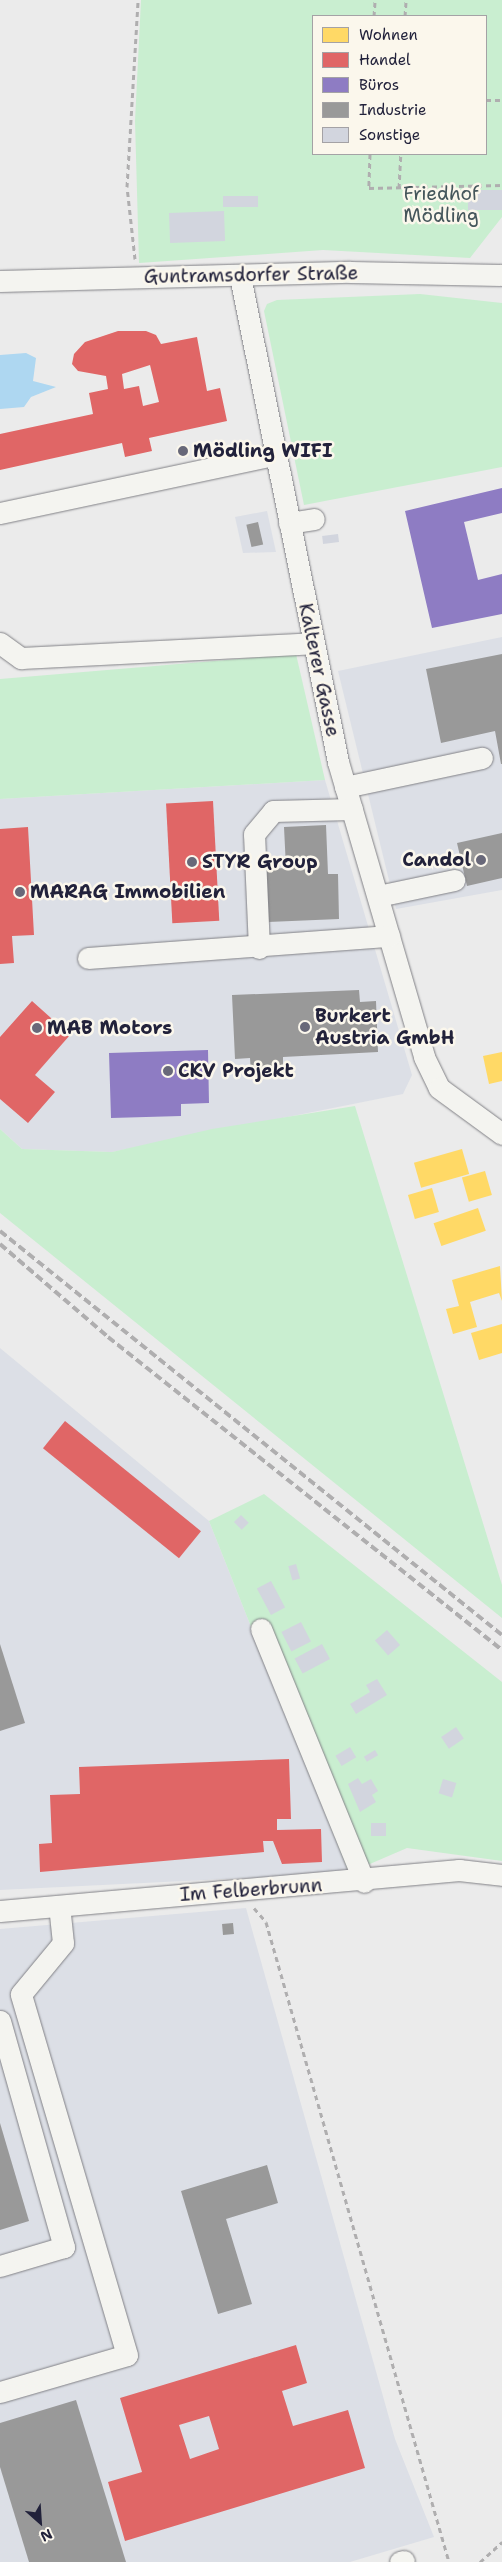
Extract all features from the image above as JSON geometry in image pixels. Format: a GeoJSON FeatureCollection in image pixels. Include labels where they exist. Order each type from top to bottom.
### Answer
{"type":"FeatureCollection","features":[{"type":"Feature","properties":{"kind":"street","name":"Guntramsdorfer Straße"},"geometry":{"type":"LineString","coordinates":[[0,281],[350,272],[502,275]]}},
{"type":"Feature","properties":{"kind":"street","name":"Kalterer Gasse"},"geometry":{"type":"LineString","coordinates":[[240,276],[277,454],[313,643],[346,787],[424,1057],[440,1088],[502,1134]]}},
{"type":"Feature","properties":{"kind":"street"},"geometry":{"type":"LineString","coordinates":[[0,513],[277,454]]}},
{"type":"Feature","properties":{"kind":"street"},"geometry":{"type":"LineString","coordinates":[[290,523],[314,519]]}},
{"type":"Feature","properties":{"kind":"street"},"geometry":{"type":"LineString","coordinates":[[0,643],[20,658],[313,643]]}},
{"type":"Feature","properties":{"kind":"street"},"geometry":{"type":"LineString","coordinates":[[346,787],[482,758]]}},
{"type":"Feature","properties":{"kind":"street"},"geometry":{"type":"LineString","coordinates":[[259,948],[254,834],[273,811],[352,809]]}},
{"type":"Feature","properties":{"kind":"street"},"geometry":{"type":"LineString","coordinates":[[378,896],[454,880]]}},
{"type":"Feature","properties":{"kind":"street"},"geometry":{"type":"LineString","coordinates":[[88,958],[259,948],[390,936]]}},
{"type":"Feature","properties":{"kind":"street"},"geometry":{"type":"LineString","coordinates":[[261,1629],[364,1882]]}},
{"type":"Feature","properties":{"kind":"street","name":"Im Felberbrunn"},"geometry":{"type":"LineString","coordinates":[[0,1911],[240,1890],[364,1882],[459,1870],[502,1875]]}},
{"type":"Feature","properties":{"kind":"street"},"geometry":{"type":"LineString","coordinates":[[0,2392],[127,2354],[21,1994],[63,1943],[59,1906]]}},
{"type":"Feature","properties":{"kind":"street"},"geometry":{"type":"LineString","coordinates":[[0,2021],[64,2247],[0,2266]]}},
{"type":"Feature","properties":{"kind":"path"},"geometry":{"type":"LineString","coordinates":[[137,277],[126,187],[138,0]]}},
{"type":"Feature","properties":{"kind":"path"},"geometry":{"type":"LineString","coordinates":[[374,15],[375,0]]}},
{"type":"Feature","properties":{"kind":"path"},"geometry":{"type":"LineString","coordinates":[[405,15],[406,0]]}},
{"type":"Feature","properties":{"kind":"path"},"geometry":{"type":"LineString","coordinates":[[487,100],[502,100]]}},
{"type":"Feature","properties":{"kind":"path"},"geometry":{"type":"LineString","coordinates":[[370,155],[369,188],[502,186]]}},
{"type":"Feature","properties":{"kind":"path"},"geometry":{"type":"LineString","coordinates":[[399,188],[401,155]]}},
{"type":"Feature","properties":{"kind":"path"},"geometry":{"type":"LineString","coordinates":[[240,1890],[266,1922],[449,2562]]}},
{"type":"Feature","properties":{"kind":"path"},"geometry":{"type":"LineString","coordinates":[[480,2562],[502,2542]]}},
{"type":"Feature","properties":{"kind":"shaded area"},"geometry":{"type":"Polygon","coordinates":[[[267,511],[276,552],[243,553],[235,517],[267,511]]]}},
{"type":"Feature","properties":{"kind":"shaded area"},"geometry":{"type":"Polygon","coordinates":[[[502,637],[502,890],[396,909],[338,671],[502,637]]]}},
{"type":"Feature","properties":{"kind":"shaded area"},"geometry":{"type":"Polygon","coordinates":[[[325,780],[412,1075],[403,1094],[112,1152],[22,1149],[0,1129],[0,799],[325,780]]]}},
{"type":"Feature","properties":{"kind":"shaded area"},"geometry":{"type":"Polygon","coordinates":[[[0,1348],[209,1521],[349,1873],[0,1890],[0,1348]]]}},
{"type":"Feature","properties":{"kind":"shaded area"},"geometry":{"type":"Polygon","coordinates":[[[246,1908],[395,2439],[434,2537],[350,2562],[0,2562],[0,1929],[246,1908]]]}},
{"type":"Feature","properties":{"kind":"green space","name":"Friedhof Mödling"},"geometry":{"type":"Polygon","coordinates":[[[141,0],[502,0],[502,217],[470,258],[323,250],[139,263],[135,121],[141,0]]]}},
{"type":"Feature","properties":{"kind":"green space"},"geometry":{"type":"Polygon","coordinates":[[[420,294],[502,303],[502,467],[304,505],[264,311],[267,304],[277,300],[420,294]]]}},
{"type":"Feature","properties":{"kind":"green space"},"geometry":{"type":"Polygon","coordinates":[[[296,654],[325,780],[0,799],[0,679],[296,654]]]}},
{"type":"Feature","properties":{"kind":"green space"},"geometry":{"type":"Polygon","coordinates":[[[355,1106],[502,1585],[502,1618],[0,1213],[0,1129],[22,1149],[112,1152],[212,1129],[355,1106]]]}},
{"type":"Feature","properties":{"kind":"green space"},"geometry":{"type":"Polygon","coordinates":[[[264,1494],[502,1682],[502,1861],[407,1848],[349,1873],[209,1521],[264,1494]]]}},
{"type":"Feature","properties":{"kind":"water"},"geometry":{"type":"Polygon","coordinates":[[[26,353],[36,358],[33,381],[56,387],[31,397],[24,407],[0,409],[0,355],[26,353]]]}},
{"type":"Feature","properties":{"kind":"building: Wohnen"},"geometry":{"type":"Polygon","coordinates":[[[502,1052],[502,1081],[489,1084],[483,1056],[502,1052]]]}},
{"type":"Feature","properties":{"kind":"building: Wohnen"},"geometry":{"type":"Polygon","coordinates":[[[462,1149],[469,1174],[421,1188],[414,1163],[462,1149]]]}},
{"type":"Feature","properties":{"kind":"building: Wohnen"},"geometry":{"type":"Polygon","coordinates":[[[485,1171],[492,1195],[469,1202],[462,1178],[485,1171]]]}},
{"type":"Feature","properties":{"kind":"building: Wohnen"},"geometry":{"type":"Polygon","coordinates":[[[432,1188],[439,1212],[415,1219],[408,1195],[432,1188]]]}},
{"type":"Feature","properties":{"kind":"building: Wohnen"},"geometry":{"type":"Polygon","coordinates":[[[478,1208],[486,1231],[441,1246],[434,1223],[478,1208]]]}},
{"type":"Feature","properties":{"kind":"building: Wohnen"},"geometry":{"type":"Polygon","coordinates":[[[500,1266],[502,1301],[499,1293],[470,1302],[477,1327],[453,1334],[446,1309],[459,1306],[452,1280],[500,1266]]]}},
{"type":"Feature","properties":{"kind":"building: Wohnen"},"geometry":{"type":"Polygon","coordinates":[[[502,1324],[502,1353],[479,1360],[471,1333],[502,1324]]]}},
{"type":"Feature","properties":{"kind":"building: Handel"},"geometry":{"type":"Polygon","coordinates":[[[118,331],[146,331],[156,335],[161,344],[197,337],[207,391],[220,388],[227,421],[149,438],[152,451],[125,457],[122,443],[0,470],[0,434],[93,414],[89,393],[108,389],[106,376],[78,371],[72,364],[74,354],[85,342],[118,331]],[[150,365],[122,374],[124,389],[139,386],[143,406],[159,402],[150,365]]]}},
{"type":"Feature","properties":{"kind":"building: Handel","name":"STYR Group"},"geometry":{"type":"Polygon","coordinates":[[[213,801],[219,921],[172,923],[166,803],[213,801]]]}},
{"type":"Feature","properties":{"kind":"building: Handel"},"geometry":{"type":"Polygon","coordinates":[[[28,827],[34,935],[12,936],[14,963],[0,964],[0,829],[28,827]]]}},
{"type":"Feature","properties":{"kind":"building: Handel"},"geometry":{"type":"Polygon","coordinates":[[[32,1001],[70,1035],[35,1075],[55,1092],[28,1123],[0,1099],[0,1037],[32,1001]]]}},
{"type":"Feature","properties":{"kind":"building: Handel"},"geometry":{"type":"Polygon","coordinates":[[[65,1421],[201,1531],[179,1558],[43,1448],[65,1421]]]}},
{"type":"Feature","properties":{"kind":"building: Handel"},"geometry":{"type":"Polygon","coordinates":[[[289,1759],[291,1819],[277,1819],[277,1830],[321,1829],[322,1862],[282,1864],[273,1841],[263,1841],[264,1852],[40,1872],[39,1844],[52,1843],[50,1795],[80,1794],[79,1767],[289,1759]]]}},
{"type":"Feature","properties":{"kind":"building: Handel"},"geometry":{"type":"Polygon","coordinates":[[[296,2345],[307,2383],[282,2391],[293,2426],[348,2410],[365,2468],[125,2541],[108,2482],[142,2472],[120,2398],[296,2345]],[[209,2416],[179,2425],[190,2459],[219,2449],[209,2416]]]}},
{"type":"Feature","properties":{"kind":"building: Büros"},"geometry":{"type":"Polygon","coordinates":[[[502,488],[502,513],[464,522],[478,580],[502,574],[502,614],[432,628],[405,511],[502,488]]]}},
{"type":"Feature","properties":{"kind":"building: Büros"},"geometry":{"type":"Polygon","coordinates":[[[208,1050],[209,1103],[181,1104],[181,1116],[111,1118],[109,1053],[208,1050]]]}},
{"type":"Feature","properties":{"kind":"building: Industrie"},"geometry":{"type":"Polygon","coordinates":[[[258,522],[263,544],[251,547],[246,525],[258,522]]]}},
{"type":"Feature","properties":{"kind":"building: Industrie"},"geometry":{"type":"Polygon","coordinates":[[[502,654],[501,764],[495,731],[441,743],[426,669],[502,654]]]}},
{"type":"Feature","properties":{"kind":"building: Industrie"},"geometry":{"type":"Polygon","coordinates":[[[326,825],[328,874],[338,874],[339,919],[268,922],[266,869],[286,868],[284,827],[326,825]]]}},
{"type":"Feature","properties":{"kind":"building: Industrie","name":"Candol"},"geometry":{"type":"Polygon","coordinates":[[[502,833],[502,878],[467,886],[457,843],[502,833]]]}},
{"type":"Feature","properties":{"kind":"building: Industrie","name":"Burkert Austria GmbH"},"geometry":{"type":"Polygon","coordinates":[[[359,990],[360,1002],[376,1001],[378,1052],[283,1057],[283,1072],[251,1073],[250,1058],[235,1059],[232,995],[359,990]]]}},
{"type":"Feature","properties":{"kind":"building: Industrie"},"geometry":{"type":"Polygon","coordinates":[[[0,1644],[25,1723],[0,1731],[0,1644]]]}},
{"type":"Feature","properties":{"kind":"building: Industrie"},"geometry":{"type":"Polygon","coordinates":[[[233,1923],[234,1934],[223,1935],[222,1924],[233,1923]]]}},
{"type":"Feature","properties":{"kind":"building: Industrie"},"geometry":{"type":"Polygon","coordinates":[[[0,2123],[29,2221],[0,2230],[0,2123]]]}},
{"type":"Feature","properties":{"kind":"building: Industrie"},"geometry":{"type":"Polygon","coordinates":[[[267,2165],[278,2203],[226,2219],[252,2304],[218,2314],[181,2191],[267,2165]]]}},
{"type":"Feature","properties":{"kind":"building: Industrie"},"geometry":{"type":"Polygon","coordinates":[[[76,2400],[126,2562],[29,2562],[0,2467],[0,2423],[76,2400]]]}},
{"type":"Feature","properties":{"kind":"building: Sonstige"},"geometry":{"type":"Polygon","coordinates":[[[468,190],[502,190],[502,210],[468,210],[468,190]]]}},
{"type":"Feature","properties":{"kind":"building: Sonstige"},"geometry":{"type":"Polygon","coordinates":[[[223,196],[258,196],[258,207],[223,207],[223,196]]]}},
{"type":"Feature","properties":{"kind":"building: Sonstige"},"geometry":{"type":"Polygon","coordinates":[[[224,211],[225,241],[170,243],[169,213],[224,211]]]}},
{"type":"Feature","properties":{"kind":"building: Sonstige"},"geometry":{"type":"Polygon","coordinates":[[[338,534],[339,542],[323,544],[322,536],[338,534]]]}},
{"type":"Feature","properties":{"kind":"building: Sonstige"},"geometry":{"type":"Polygon","coordinates":[[[241,1515],[249,1523],[242,1530],[234,1522],[241,1515]]]}},
{"type":"Feature","properties":{"kind":"building: Sonstige"},"geometry":{"type":"Polygon","coordinates":[[[296,1564],[300,1578],[292,1581],[288,1566],[296,1564]]]}},
{"type":"Feature","properties":{"kind":"building: Sonstige"},"geometry":{"type":"Polygon","coordinates":[[[271,1581],[285,1607],[271,1615],[257,1589],[271,1581]]]}},
{"type":"Feature","properties":{"kind":"building: Sonstige"},"geometry":{"type":"Polygon","coordinates":[[[301,1622],[311,1642],[291,1652],[281,1632],[301,1622]]]}},
{"type":"Feature","properties":{"kind":"building: Sonstige"},"geometry":{"type":"Polygon","coordinates":[[[387,1630],[400,1645],[388,1656],[375,1640],[387,1630]]]}},
{"type":"Feature","properties":{"kind":"building: Sonstige"},"geometry":{"type":"Polygon","coordinates":[[[322,1644],[330,1659],[303,1674],[295,1659],[322,1644]]]}},
{"type":"Feature","properties":{"kind":"building: Sonstige"},"geometry":{"type":"Polygon","coordinates":[[[377,1679],[387,1695],[356,1714],[350,1704],[370,1692],[366,1685],[377,1679]]]}},
{"type":"Feature","properties":{"kind":"building: Sonstige"},"geometry":{"type":"Polygon","coordinates":[[[456,1727],[464,1739],[449,1749],[441,1737],[456,1727]]]}},
{"type":"Feature","properties":{"kind":"building: Sonstige"},"geometry":{"type":"Polygon","coordinates":[[[350,1747],[356,1757],[342,1766],[335,1756],[350,1747]]]}},
{"type":"Feature","properties":{"kind":"building: Sonstige"},"geometry":{"type":"Polygon","coordinates":[[[375,1750],[378,1755],[367,1762],[364,1757],[375,1750]]]}},
{"type":"Feature","properties":{"kind":"building: Sonstige"},"geometry":{"type":"Polygon","coordinates":[[[358,1778],[362,1784],[371,1779],[378,1791],[372,1795],[376,1802],[360,1812],[348,1784],[358,1778]]]}},
{"type":"Feature","properties":{"kind":"building: Sonstige"},"geometry":{"type":"Polygon","coordinates":[[[443,1779],[456,1783],[452,1797],[439,1793],[443,1779]]]}},
{"type":"Feature","properties":{"kind":"building: Sonstige"},"geometry":{"type":"Polygon","coordinates":[[[371,1823],[386,1823],[386,1836],[371,1836],[371,1823]]]}},
{"type":"Feature","properties":{"kind":"railway"},"geometry":{"type":"LineString","coordinates":[[0,1231],[502,1635]]}},
{"type":"Feature","properties":{"kind":"railway"},"geometry":{"type":"LineString","coordinates":[[0,1244],[108,1337],[502,1650]]}},
{"type":"Feature","properties":{"kind":"place","name":"Mödling WIFI"},"geometry":{"type":"Point","coordinates":[183,451]}},
{"type":"Feature","properties":{"kind":"place","name":"Candol"},"geometry":{"type":"Point","coordinates":[481,860]}},
{"type":"Feature","properties":{"kind":"place","name":"STYR Group"},"geometry":{"type":"Point","coordinates":[192,862]}},
{"type":"Feature","properties":{"kind":"place","name":"MARAG Immobilien"},"geometry":{"type":"Point","coordinates":[20,892]}},
{"type":"Feature","properties":{"kind":"place","name":"Burkert Austria GmbH"},"geometry":{"type":"Point","coordinates":[305,1027]}},
{"type":"Feature","properties":{"kind":"place","name":"MAB Motors"},"geometry":{"type":"Point","coordinates":[37,1028]}},
{"type":"Feature","properties":{"kind":"place","name":"CKV Projekt"},"geometry":{"type":"Point","coordinates":[168,1071]}}]}
